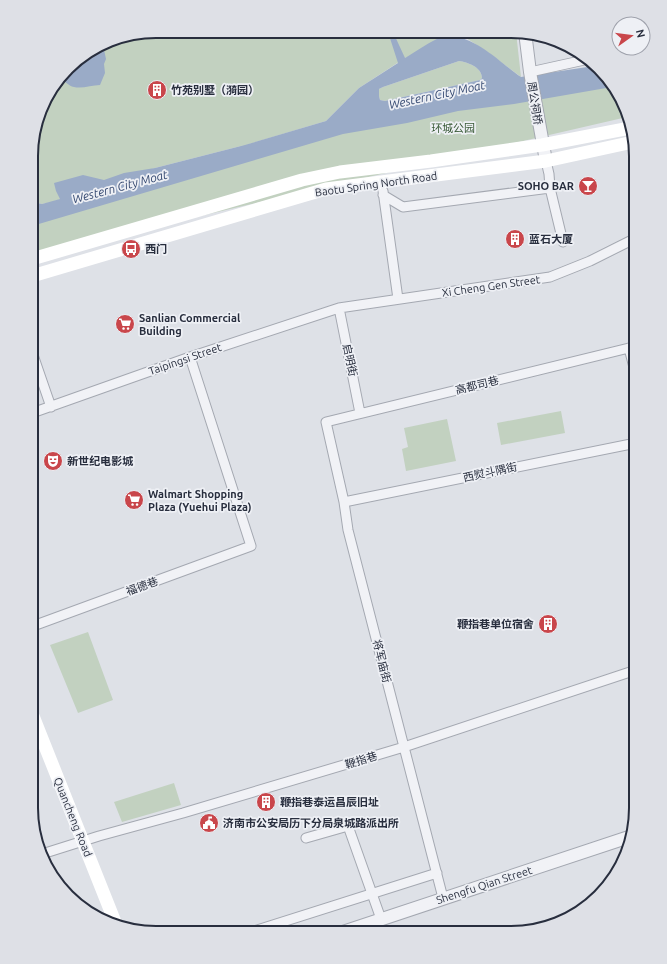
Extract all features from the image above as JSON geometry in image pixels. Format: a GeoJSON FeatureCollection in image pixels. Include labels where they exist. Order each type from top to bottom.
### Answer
{"type":"FeatureCollection","features":[{"type":"Feature","properties":{"kind":"main road","name":"Baotu Spring North Road"},"geometry":{"type":"LineString","coordinates":[[38,257],[302,180],[340,172],[431,161],[541,140],[626,129]]}},
{"type":"Feature","properties":{"kind":"main road","name":"Baotu Spring North Road"},"geometry":{"type":"LineString","coordinates":[[38,274],[326,189],[546,161],[628,143]]}},
{"type":"Feature","properties":{"kind":"main road","name":"Quancheng Road"},"geometry":{"type":"LineString","coordinates":[[38,728],[113,918]]}},
{"type":"Feature","properties":{"kind":"street","name":"周公祠桥"},"geometry":{"type":"LineString","coordinates":[[526,39],[541,140],[546,161]]}},
{"type":"Feature","properties":{"kind":"street"},"geometry":{"type":"LineString","coordinates":[[530,72],[581,61]]}},
{"type":"Feature","properties":{"kind":"street"},"geometry":{"type":"LineString","coordinates":[[546,161],[550,188],[563,242]]}},
{"type":"Feature","properties":{"kind":"street"},"geometry":{"type":"LineString","coordinates":[[382,182],[398,299]]}},
{"type":"Feature","properties":{"kind":"street"},"geometry":{"type":"LineString","coordinates":[[383,195],[403,207],[550,188]]}},
{"type":"Feature","properties":{"kind":"street","name":"Xi Cheng Gen Street"},"geometry":{"type":"LineString","coordinates":[[339,308],[550,277],[590,261],[629,242]]}},
{"type":"Feature","properties":{"kind":"street","name":"Taipingsi Street"},"geometry":{"type":"LineString","coordinates":[[38,411],[190,357],[339,308]]}},
{"type":"Feature","properties":{"kind":"street","name":"启明街"},"geometry":{"type":"LineString","coordinates":[[339,308],[360,413]]}},
{"type":"Feature","properties":{"kind":"street","name":"高都司巷"},"geometry":{"type":"LineString","coordinates":[[326,422],[629,348]]}},
{"type":"Feature","properties":{"kind":"street","name":"福德巷"},"geometry":{"type":"LineString","coordinates":[[38,624],[251,546],[190,357]]}},
{"type":"Feature","properties":{"kind":"street"},"geometry":{"type":"LineString","coordinates":[[38,369],[51,407]]}},
{"type":"Feature","properties":{"kind":"street","name":"将军庙街"},"geometry":{"type":"LineString","coordinates":[[326,422],[344,502],[348,530],[443,898]]}},
{"type":"Feature","properties":{"kind":"street","name":"西熨斗隅街"},"geometry":{"type":"LineString","coordinates":[[344,502],[629,444]]}},
{"type":"Feature","properties":{"kind":"street","name":"鞭指巷"},"geometry":{"type":"LineString","coordinates":[[47,852],[404,747],[629,672]]}},
{"type":"Feature","properties":{"kind":"street"},"geometry":{"type":"LineString","coordinates":[[306,838],[348,826],[381,919]]}},
{"type":"Feature","properties":{"kind":"street","name":"Shengfu Qian Street"},"geometry":{"type":"LineString","coordinates":[[359,926],[625,838]]}},
{"type":"Feature","properties":{"kind":"street"},"geometry":{"type":"LineString","coordinates":[[270,926],[437,873]]}},
{"type":"Feature","properties":{"kind":"green space","name":"环城公园"},"geometry":{"type":"Polygon","coordinates":[[[466,38],[405,58],[359,88],[326,121],[246,145],[590,69],[605,84],[617,104],[623,118],[38,254],[38,209],[245,145],[155,168],[42,204],[38,203],[39,141],[44,118],[54,97],[62,84],[78,67],[97,54],[118,44],[141,39],[466,38]]]}},
{"type":"Feature","properties":{"kind":"green space"},"geometry":{"type":"Polygon","coordinates":[[[466,38],[517,38],[521,77],[466,38]]]}},
{"type":"Feature","properties":{"kind":"green space"},"geometry":{"type":"Polygon","coordinates":[[[459,61],[477,68],[480,71],[482,78],[480,80],[385,101],[380,100],[379,89],[383,87],[459,61]]]}},
{"type":"Feature","properties":{"kind":"green space"},"geometry":{"type":"Polygon","coordinates":[[[561,411],[565,433],[501,445],[497,423],[561,411]]]}},
{"type":"Feature","properties":{"kind":"green space"},"geometry":{"type":"Polygon","coordinates":[[[447,419],[456,461],[406,471],[402,449],[408,447],[404,428],[447,419]]]}},
{"type":"Feature","properties":{"kind":"green space"},"geometry":{"type":"Polygon","coordinates":[[[88,632],[113,700],[78,713],[50,645],[88,632]]]}},
{"type":"Feature","properties":{"kind":"green space"},"geometry":{"type":"Polygon","coordinates":[[[174,783],[181,805],[122,822],[114,802],[174,783]]]}},
{"type":"Feature","properties":{"kind":"water","name":"Western City Moat"},"geometry":{"type":"Polygon","coordinates":[[[390,38],[396,38],[405,58],[437,39],[462,38],[471,41],[482,48],[521,77],[588,67],[607,88],[514,104],[458,111],[407,123],[343,134],[38,224],[38,203],[42,204],[60,199],[54,183],[83,175],[104,180],[124,173],[155,168],[245,145],[326,121],[359,88],[398,63],[390,38]],[[459,61],[383,87],[379,89],[380,100],[385,101],[480,80],[482,78],[480,71],[470,64],[459,61]]]}},
{"type":"Feature","properties":{"kind":"water"},"geometry":{"type":"Polygon","coordinates":[[[104,50],[106,59],[104,64],[105,73],[100,85],[84,87],[72,86],[64,82],[78,67],[104,50]]]}},
{"type":"Feature","properties":{"kind":"place","name":"竹苑别墅（漪园）"},"geometry":{"type":"Point","coordinates":[157,90]}},
{"type":"Feature","properties":{"kind":"place","name":"SOHO BAR"},"geometry":{"type":"Point","coordinates":[588,186]}},
{"type":"Feature","properties":{"kind":"place","name":"蓝石大厦"},"geometry":{"type":"Point","coordinates":[515,239]}},
{"type":"Feature","properties":{"kind":"place","name":"西门"},"geometry":{"type":"Point","coordinates":[131,249]}},
{"type":"Feature","properties":{"kind":"place","name":"Sanlian Commercial Building"},"geometry":{"type":"Point","coordinates":[125,324]}},
{"type":"Feature","properties":{"kind":"place","name":"新世纪电影城"},"geometry":{"type":"Point","coordinates":[53,461]}},
{"type":"Feature","properties":{"kind":"place","name":"Walmart Shopping Plaza (Yuehui Plaza)"},"geometry":{"type":"Point","coordinates":[134,500]}},
{"type":"Feature","properties":{"kind":"place","name":"鞭指巷单位宿舍"},"geometry":{"type":"Point","coordinates":[548,624]}},
{"type":"Feature","properties":{"kind":"place","name":"鞭指巷泰运昌辰旧址"},"geometry":{"type":"Point","coordinates":[266,802]}},
{"type":"Feature","properties":{"kind":"place","name":"济南市公安局历下分局泉城路派出所"},"geometry":{"type":"Point","coordinates":[209,823]}}]}
